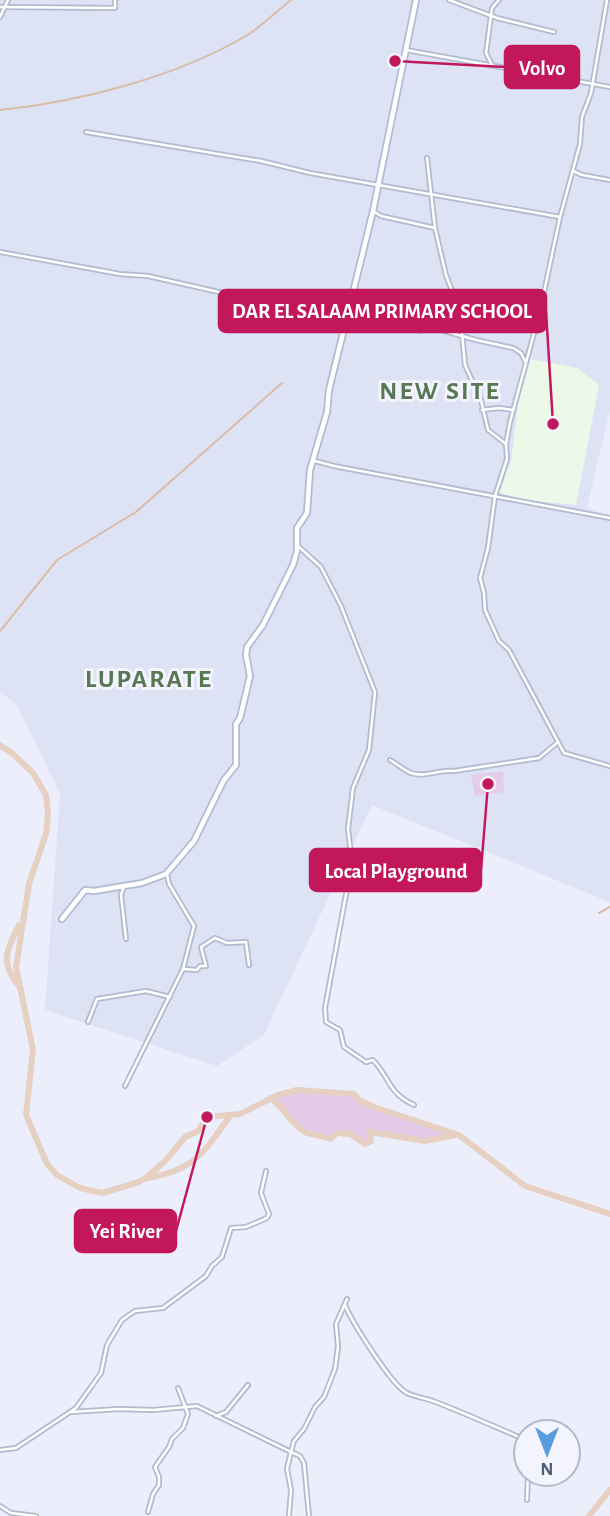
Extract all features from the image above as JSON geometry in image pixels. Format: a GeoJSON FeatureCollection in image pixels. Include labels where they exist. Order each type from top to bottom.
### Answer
{"type":"FeatureCollection","features":[{"type":"Feature","properties":{"kind":"street"},"geometry":{"type":"LineString","coordinates":[[0,17],[8,0]]}},
{"type":"Feature","properties":{"kind":"street"},"geometry":{"type":"LineString","coordinates":[[0,7],[115,8],[115,0]]}},
{"type":"Feature","properties":{"kind":"street"},"geometry":{"type":"LineString","coordinates":[[62,919],[85,890],[142,883],[166,874],[194,841],[225,780],[236,765],[236,724],[240,718],[250,676],[247,647],[263,625],[293,565],[297,528],[307,513],[310,470],[327,412],[329,390],[373,211],[416,0]]}},
{"type":"Feature","properties":{"kind":"street"},"geometry":{"type":"LineString","coordinates":[[449,0],[554,33]]}},
{"type":"Feature","properties":{"kind":"street"},"geometry":{"type":"LineString","coordinates":[[492,65],[486,53],[490,15],[494,4],[499,0]]}},
{"type":"Feature","properties":{"kind":"street"},"geometry":{"type":"LineString","coordinates":[[607,0],[591,93],[582,117],[580,144],[560,217],[538,320],[513,410],[506,444],[507,458],[495,496],[488,548],[480,578],[485,610],[499,641],[509,650],[564,753],[610,766]]}},
{"type":"Feature","properties":{"kind":"street"},"geometry":{"type":"LineString","coordinates":[[406,50],[610,87]]}},
{"type":"Feature","properties":{"kind":"street"},"geometry":{"type":"LineString","coordinates":[[86,132],[261,161],[378,186],[560,217]]}},
{"type":"Feature","properties":{"kind":"street"},"geometry":{"type":"LineString","coordinates":[[427,158],[435,228],[446,275],[458,304],[465,365],[481,400],[488,430],[506,444]]}},
{"type":"Feature","properties":{"kind":"street"},"geometry":{"type":"LineString","coordinates":[[573,171],[610,180]]}},
{"type":"Feature","properties":{"kind":"street"},"geometry":{"type":"LineString","coordinates":[[373,211],[382,216],[435,228]]}},
{"type":"Feature","properties":{"kind":"street"},"geometry":{"type":"LineString","coordinates":[[0,251],[120,274],[148,276],[263,302],[347,317],[388,320],[421,331],[434,328],[513,348],[521,353],[526,362]]}},
{"type":"Feature","properties":{"kind":"street"},"geometry":{"type":"LineString","coordinates":[[458,304],[517,308],[538,320]]}},
{"type":"Feature","properties":{"kind":"street"},"geometry":{"type":"LineString","coordinates":[[482,410],[513,410]]}},
{"type":"Feature","properties":{"kind":"street"},"geometry":{"type":"LineString","coordinates":[[313,460],[610,518]]}},
{"type":"Feature","properties":{"kind":"street"},"geometry":{"type":"LineString","coordinates":[[297,545],[321,567],[341,606],[375,692],[369,750],[352,788],[348,829],[352,862],[325,1008],[326,1022],[340,1030],[344,1047],[366,1062],[373,1060],[383,1069],[390,1087],[399,1098],[414,1105]]}},
{"type":"Feature","properties":{"kind":"street"},"geometry":{"type":"LineString","coordinates":[[390,760],[412,773],[454,771],[539,758],[558,742]]}},
{"type":"Feature","properties":{"kind":"street"},"geometry":{"type":"LineString","coordinates":[[125,1086],[183,969],[194,926],[166,874]]}},
{"type":"Feature","properties":{"kind":"street"},"geometry":{"type":"LineString","coordinates":[[124,886],[121,895],[126,939]]}},
{"type":"Feature","properties":{"kind":"street"},"geometry":{"type":"LineString","coordinates":[[183,969],[197,970],[206,966],[201,947],[215,939],[227,943],[246,942],[249,965]]}},
{"type":"Feature","properties":{"kind":"street"},"geometry":{"type":"LineString","coordinates":[[88,1022],[97,999],[146,991],[170,997]]}},
{"type":"Feature","properties":{"kind":"street"},"geometry":{"type":"LineString","coordinates":[[0,1450],[16,1448],[71,1412],[101,1373],[107,1345],[122,1320],[135,1311],[152,1311],[172,1303],[183,1291],[206,1276],[222,1257],[232,1228],[246,1227],[267,1218],[269,1214],[261,1193],[266,1171]]}},
{"type":"Feature","properties":{"kind":"street"},"geometry":{"type":"LineString","coordinates":[[289,1516],[291,1490],[287,1469],[291,1452],[297,1436],[324,1397],[335,1369],[338,1347],[336,1324],[347,1299]]}},
{"type":"Feature","properties":{"kind":"street"},"geometry":{"type":"LineString","coordinates":[[345,1305],[370,1348],[399,1387],[407,1393],[512,1434]]}},
{"type":"Feature","properties":{"kind":"street"},"geometry":{"type":"LineString","coordinates":[[216,1416],[226,1412],[248,1385]]}},
{"type":"Feature","properties":{"kind":"street"},"geometry":{"type":"LineString","coordinates":[[148,1512],[153,1494],[159,1485],[155,1467],[172,1439],[183,1428],[188,1414],[188,1408],[178,1388]]}},
{"type":"Feature","properties":{"kind":"street"},"geometry":{"type":"LineString","coordinates":[[71,1412],[197,1406],[300,1456],[304,1463],[309,1516]]}},
{"type":"Feature","properties":{"kind":"street"},"geometry":{"type":"LineString","coordinates":[[527,1488],[527,1500]]}},
{"type":"Feature","properties":{"kind":"street"},"geometry":{"type":"LineString","coordinates":[[0,1507],[11,1513],[36,1516]]}},
{"type":"Feature","properties":{"kind":"shaded area"},"geometry":{"type":"Polygon","coordinates":[[[0,0],[610,0],[610,410],[587,507],[610,518],[610,902],[372,805],[264,1035],[217,1066],[45,1010],[60,794],[17,705],[0,692],[0,0]]]}},
{"type":"Feature","properties":{"kind":"shaded area"},"geometry":{"type":"Polygon","coordinates":[[[531,359],[577,368],[599,385],[576,505],[527,500],[499,493],[511,462],[518,403],[531,359]]]}},
{"type":"Feature","properties":{"kind":"shaded area"},"geometry":{"type":"Polygon","coordinates":[[[503,771],[504,792],[475,796],[471,775],[503,771]]]}},
{"type":"Feature","properties":{"kind":"shaded area"},"geometry":{"type":"Polygon","coordinates":[[[297,1090],[354,1094],[387,1112],[459,1135],[425,1141],[371,1132],[371,1141],[365,1144],[350,1134],[337,1133],[331,1139],[309,1134],[298,1127],[271,1098],[297,1090]]]}},
{"type":"Feature","properties":{"kind":"waterway"},"geometry":{"type":"LineString","coordinates":[[0,110],[96,94],[161,74],[222,49],[249,34],[291,0]]}},
{"type":"Feature","properties":{"kind":"waterway"},"geometry":{"type":"LineString","coordinates":[[0,631],[57,560],[136,512],[282,383]]}},
{"type":"Feature","properties":{"kind":"waterway"},"geometry":{"type":"LineString","coordinates":[[0,745],[33,773],[46,795],[46,834],[29,884],[16,967],[33,1050],[26,1115],[47,1164],[57,1175],[80,1188],[102,1193],[146,1178],[185,1137],[198,1131],[207,1117],[240,1114],[278,1095],[297,1090],[354,1094],[359,1100],[374,1107],[459,1135],[525,1186],[610,1214]]}},
{"type":"Feature","properties":{"kind":"waterway"},"geometry":{"type":"LineString","coordinates":[[599,913],[610,907]]}},
{"type":"Feature","properties":{"kind":"waterway"},"geometry":{"type":"LineString","coordinates":[[19,925],[10,944],[7,965],[21,989]]}},
{"type":"Feature","properties":{"kind":"waterway"},"geometry":{"type":"LineString","coordinates":[[271,1098],[303,1131],[331,1139],[337,1133],[350,1134],[365,1144],[371,1141],[370,1132],[425,1141],[456,1135]]}},
{"type":"Feature","properties":{"kind":"waterway"},"geometry":{"type":"LineString","coordinates":[[148,1178],[177,1170],[197,1158],[230,1116]]}},
{"type":"Feature","properties":{"kind":"waterway"},"geometry":{"type":"LineString","coordinates":[[589,1516],[610,1490]]}},
{"type":"Feature","properties":{"kind":"place","name":"Volvo"},"geometry":{"type":"Point","coordinates":[395,61]}},
{"type":"Feature","properties":{"kind":"place","name":"DAR EL SALAAM PRIMARY SCHOOL"},"geometry":{"type":"Point","coordinates":[553,424]}},
{"type":"Feature","properties":{"kind":"place","name":"Local Playground"},"geometry":{"type":"Point","coordinates":[488,784]}},
{"type":"Feature","properties":{"kind":"place","name":"Yei River"},"geometry":{"type":"Point","coordinates":[207,1117]}},
{"type":"Feature","properties":{"kind":"district","name":"NEW SITE"},"geometry":{"type":"Point","coordinates":[440,390]}},
{"type":"Feature","properties":{"kind":"district","name":"LUPARATE"},"geometry":{"type":"Point","coordinates":[149,678]}}]}
